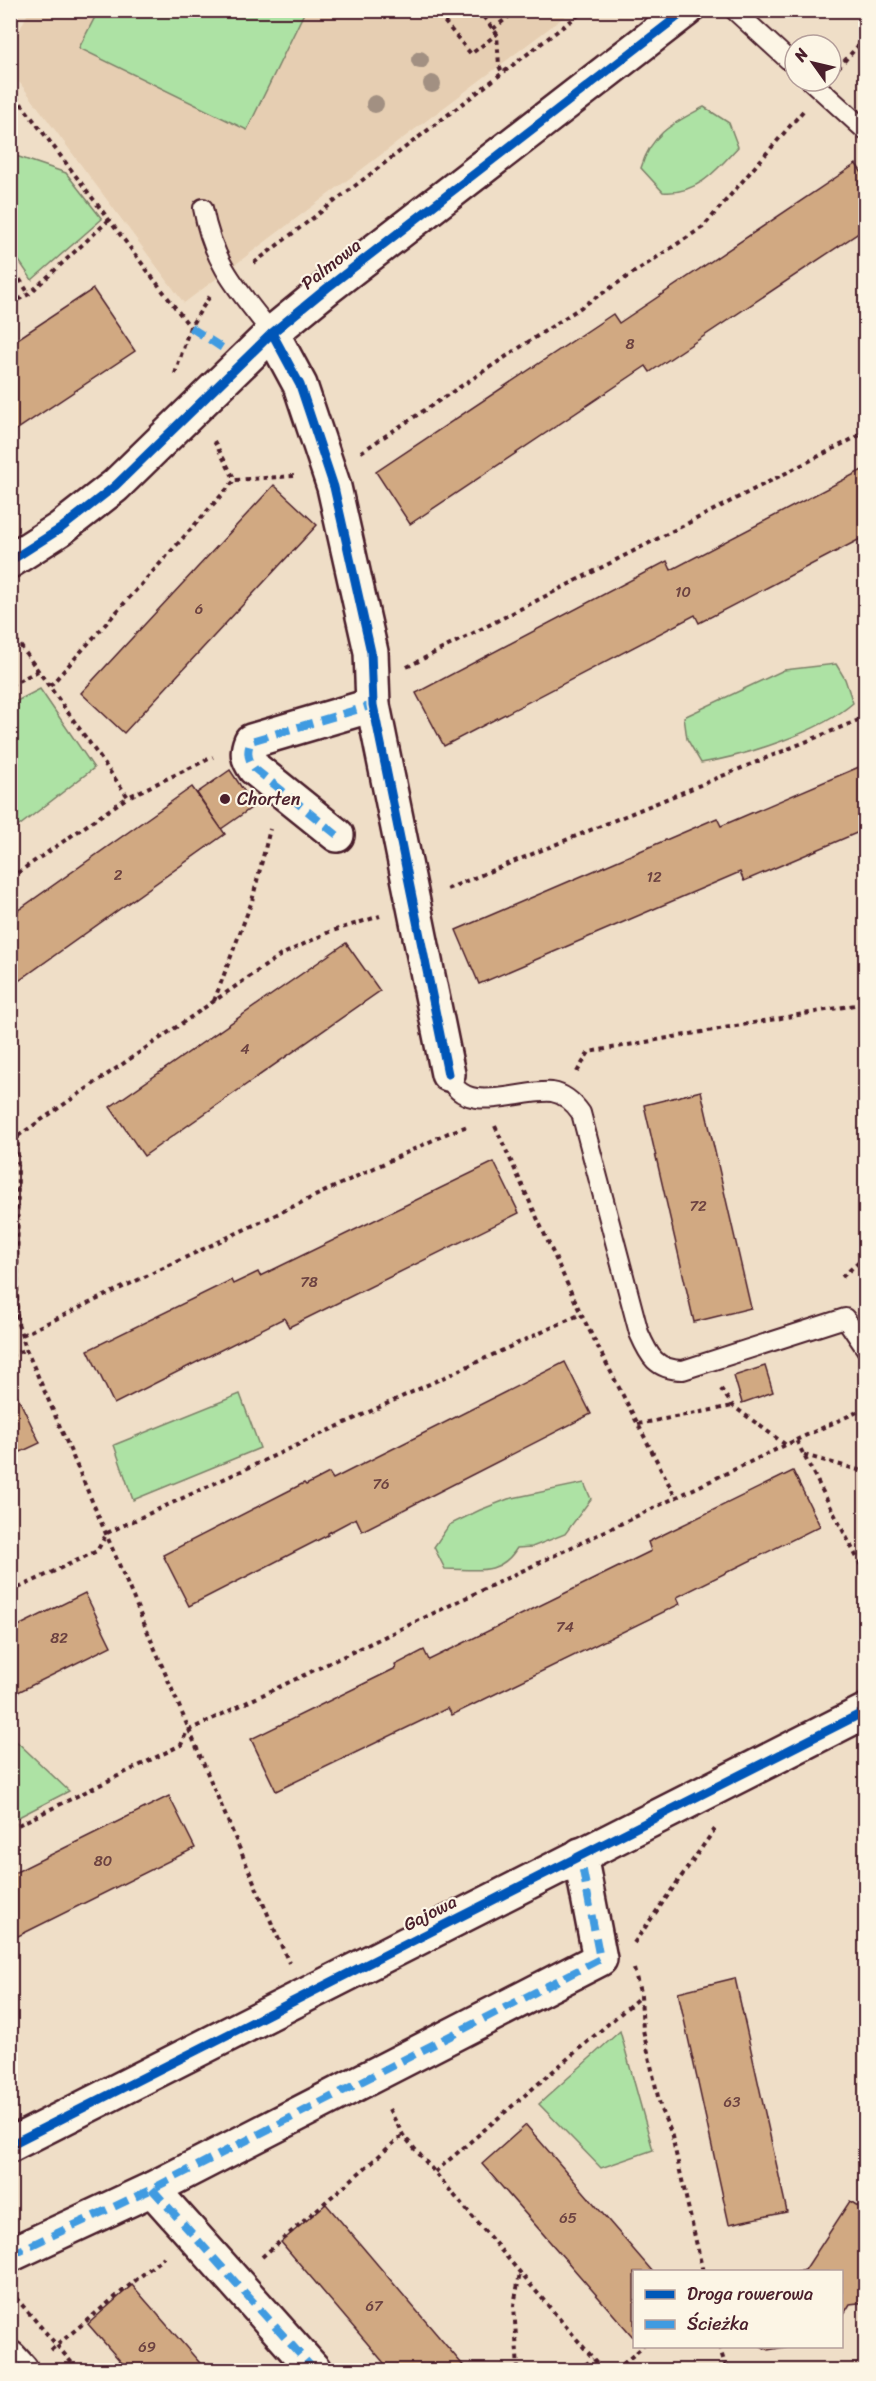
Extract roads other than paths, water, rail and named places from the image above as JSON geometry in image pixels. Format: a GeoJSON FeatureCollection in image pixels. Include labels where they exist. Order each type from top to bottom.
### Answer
{"type":"FeatureCollection","features":[{"type":"Feature","properties":{"kind":"street","name":"Palmowa"},"geometry":{"type":"LineString","coordinates":[[10,561],[60,529],[115,486],[272,333],[686,10]]}},
{"type":"Feature","properties":{"kind":"street"},"geometry":{"type":"LineString","coordinates":[[272,333],[296,374],[329,473],[368,640],[372,695],[448,1074]]}},
{"type":"Feature","properties":{"kind":"street"},"geometry":{"type":"LineString","coordinates":[[337,835],[280,789],[249,760],[247,751],[250,741],[372,695]]}},
{"type":"Feature","properties":{"kind":"street","name":"Gajowa"},"geometry":{"type":"LineString","coordinates":[[10,2145],[866,1711]]}},
{"type":"Feature","properties":{"kind":"street"},"geometry":{"type":"LineString","coordinates":[[10,2255],[152,2189],[600,1959],[580,1855]]}},
{"type":"Feature","properties":{"kind":"street"},"geometry":{"type":"LineString","coordinates":[[152,2189],[314,2370]]}},
{"type":"Feature","properties":{"kind":"street"},"geometry":{"type":"LineString","coordinates":[[10,2358],[21,2370]]}},
{"type":"Feature","properties":{"kind":"lane"},"geometry":{"type":"LineString","coordinates":[[735,10],[783,55]]}},
{"type":"Feature","properties":{"kind":"lane"},"geometry":{"type":"LineString","coordinates":[[824,93],[864,128]]}},
{"type":"Feature","properties":{"kind":"lane"},"geometry":{"type":"LineString","coordinates":[[202,208],[206,228],[224,273],[272,333]]}},
{"type":"Feature","properties":{"kind":"lane"},"geometry":{"type":"LineString","coordinates":[[448,1074],[451,1083],[466,1096],[491,1098],[552,1092],[563,1096],[581,1113],[639,1333],[655,1362],[669,1370],[683,1370],[845,1318],[866,1349]]}},
{"type":"Feature","properties":{"kind":"place","name":"Chorten"},"geometry":{"type":"Point","coordinates":[225,799]}}]}
